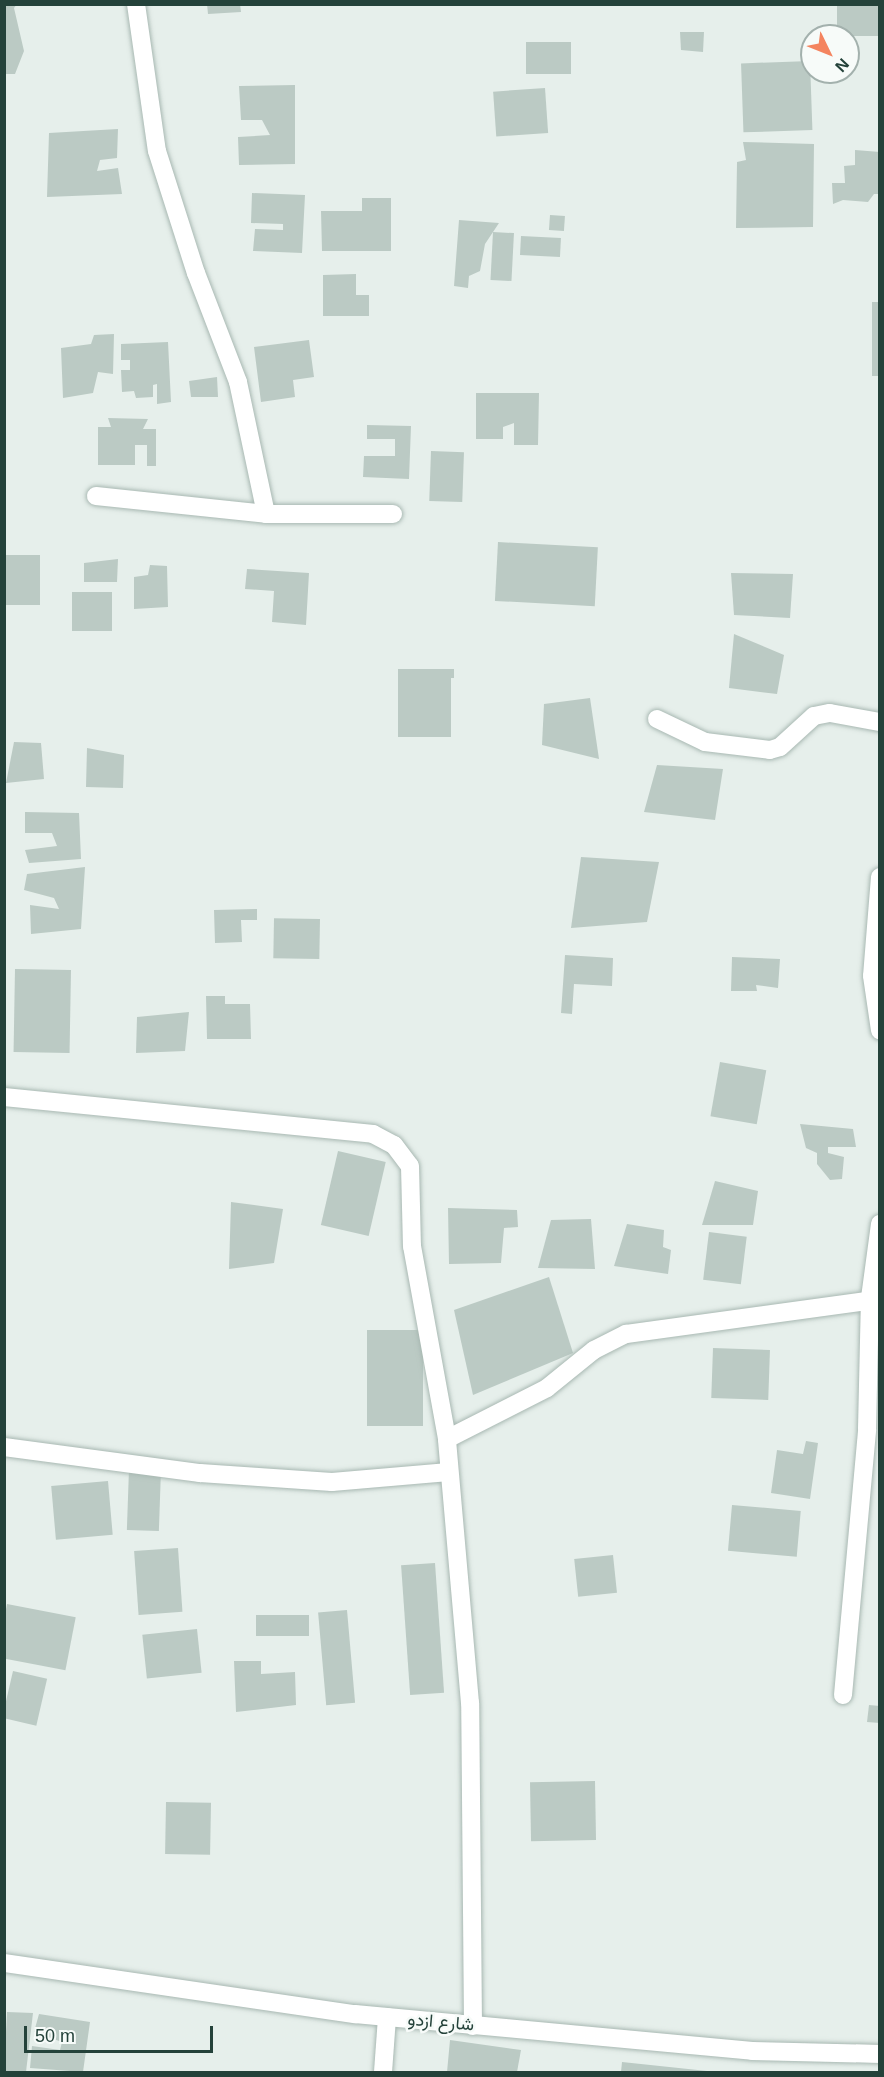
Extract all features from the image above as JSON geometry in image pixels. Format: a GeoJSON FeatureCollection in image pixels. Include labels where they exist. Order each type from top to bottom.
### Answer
{"type":"FeatureCollection","features":[{"type":"Feature","properties":{"kind":"street"},"geometry":{"type":"LineString","coordinates":[[136,4],[157,151],[196,273],[238,382],[266,514]]}},
{"type":"Feature","properties":{"kind":"street"},"geometry":{"type":"LineString","coordinates":[[96,496],[266,514],[393,514]]}},
{"type":"Feature","properties":{"kind":"street"},"geometry":{"type":"LineString","coordinates":[[657,719],[705,742],[770,750],[780,747],[814,716],[830,713],[879,722]]}},
{"type":"Feature","properties":{"kind":"street"},"geometry":{"type":"LineString","coordinates":[[879,877],[872,976],[879,1030]]}},
{"type":"Feature","properties":{"kind":"street"},"geometry":{"type":"LineString","coordinates":[[4,1097],[373,1134],[394,1145],[411,1166],[412,1246],[447,1439],[470,1703],[473,2026]]}},
{"type":"Feature","properties":{"kind":"street"},"geometry":{"type":"LineString","coordinates":[[843,1695],[867,1429],[879,1224]]}},
{"type":"Feature","properties":{"kind":"street"},"geometry":{"type":"LineString","coordinates":[[447,1439],[547,1388],[594,1350],[626,1335],[875,1298]]}},
{"type":"Feature","properties":{"kind":"street"},"geometry":{"type":"LineString","coordinates":[[4,1447],[200,1473],[332,1482],[449,1472]]}},
{"type":"Feature","properties":{"kind":"street","name":"شارع ازدو"},"geometry":{"type":"LineString","coordinates":[[4,1963],[387,2017],[473,2026],[752,2052],[879,2054]]}},
{"type":"Feature","properties":{"kind":"street"},"geometry":{"type":"LineString","coordinates":[[382,2073],[387,2017]]}},
{"type":"Feature","properties":{"kind":"building"},"geometry":{"type":"Polygon","coordinates":[[[4,4],[17,4],[14,8],[24,51],[15,74],[4,74],[4,4]]]}},
{"type":"Feature","properties":{"kind":"building"},"geometry":{"type":"Polygon","coordinates":[[[207,4],[240,4],[241,12],[208,14],[207,4]]]}},
{"type":"Feature","properties":{"kind":"building"},"geometry":{"type":"Polygon","coordinates":[[[837,4],[880,4],[880,36],[860,36],[860,24],[837,24],[837,4]]]}},
{"type":"Feature","properties":{"kind":"building"},"geometry":{"type":"Polygon","coordinates":[[[680,32],[704,32],[703,52],[681,50],[680,32]]]}},
{"type":"Feature","properties":{"kind":"building"},"geometry":{"type":"Polygon","coordinates":[[[526,42],[571,42],[571,74],[526,74],[526,42]]]}},
{"type":"Feature","properties":{"kind":"building"},"geometry":{"type":"Polygon","coordinates":[[[800,61],[800,84],[811,84],[812,130],[743,132],[741,63],[800,61]]]}},
{"type":"Feature","properties":{"kind":"building"},"geometry":{"type":"Polygon","coordinates":[[[295,85],[295,164],[239,165],[238,137],[270,135],[262,120],[241,120],[239,86],[295,85]]]}},
{"type":"Feature","properties":{"kind":"building"},"geometry":{"type":"Polygon","coordinates":[[[545,88],[548,133],[496,137],[493,92],[545,88]]]}},
{"type":"Feature","properties":{"kind":"building"},"geometry":{"type":"Polygon","coordinates":[[[118,129],[117,158],[100,160],[97,171],[118,168],[122,194],[47,197],[49,133],[118,129]]]}},
{"type":"Feature","properties":{"kind":"building"},"geometry":{"type":"Polygon","coordinates":[[[743,142],[814,144],[813,227],[736,228],[737,162],[746,160],[743,142]]]}},
{"type":"Feature","properties":{"kind":"building"},"geometry":{"type":"Polygon","coordinates":[[[855,150],[880,152],[880,194],[874,194],[868,202],[843,200],[833,204],[832,183],[845,183],[844,166],[855,165],[855,150]]]}},
{"type":"Feature","properties":{"kind":"building"},"geometry":{"type":"Polygon","coordinates":[[[252,193],[305,195],[302,253],[253,251],[255,229],[283,230],[283,224],[251,223],[252,193]]]}},
{"type":"Feature","properties":{"kind":"building"},"geometry":{"type":"Polygon","coordinates":[[[362,198],[391,198],[391,251],[322,251],[321,211],[362,211],[362,198]]]}},
{"type":"Feature","properties":{"kind":"building"},"geometry":{"type":"Polygon","coordinates":[[[550,215],[565,216],[564,231],[549,230],[550,215]]]}},
{"type":"Feature","properties":{"kind":"building"},"geometry":{"type":"Polygon","coordinates":[[[459,220],[499,223],[485,244],[480,271],[469,276],[468,288],[454,286],[459,220]]]}},
{"type":"Feature","properties":{"kind":"building"},"geometry":{"type":"Polygon","coordinates":[[[493,232],[514,233],[511,281],[490,280],[493,232]]]}},
{"type":"Feature","properties":{"kind":"building"},"geometry":{"type":"Polygon","coordinates":[[[521,236],[561,238],[560,257],[520,255],[521,236]]]}},
{"type":"Feature","properties":{"kind":"building"},"geometry":{"type":"Polygon","coordinates":[[[356,274],[356,295],[369,295],[369,316],[323,316],[323,275],[356,274]]]}},
{"type":"Feature","properties":{"kind":"building"},"geometry":{"type":"Polygon","coordinates":[[[872,302],[880,302],[880,376],[872,376],[872,302]]]}},
{"type":"Feature","properties":{"kind":"building"},"geometry":{"type":"Polygon","coordinates":[[[114,334],[113,374],[98,372],[93,393],[63,398],[61,348],[91,344],[94,335],[114,334]]]}},
{"type":"Feature","properties":{"kind":"building"},"geometry":{"type":"Polygon","coordinates":[[[309,340],[314,377],[293,380],[295,397],[261,402],[254,347],[309,340]]]}},
{"type":"Feature","properties":{"kind":"building"},"geometry":{"type":"Polygon","coordinates":[[[168,342],[171,402],[157,404],[157,384],[153,385],[153,397],[136,398],[134,391],[122,392],[121,370],[130,370],[130,360],[121,360],[121,344],[168,342]]]}},
{"type":"Feature","properties":{"kind":"building"},"geometry":{"type":"Polygon","coordinates":[[[217,377],[218,397],[191,397],[189,381],[217,377]]]}},
{"type":"Feature","properties":{"kind":"building"},"geometry":{"type":"Polygon","coordinates":[[[476,393],[539,393],[538,445],[514,445],[514,423],[503,427],[503,439],[476,439],[476,393]]]}},
{"type":"Feature","properties":{"kind":"building"},"geometry":{"type":"Polygon","coordinates":[[[108,418],[148,419],[143,429],[156,429],[156,466],[147,466],[147,445],[135,445],[135,465],[98,465],[98,427],[111,427],[108,418]]]}},
{"type":"Feature","properties":{"kind":"building"},"geometry":{"type":"Polygon","coordinates":[[[367,425],[411,426],[409,479],[363,477],[364,456],[395,456],[395,439],[367,439],[367,425]]]}},
{"type":"Feature","properties":{"kind":"building"},"geometry":{"type":"Polygon","coordinates":[[[431,451],[464,452],[462,502],[429,501],[431,451]]]}},
{"type":"Feature","properties":{"kind":"building"},"geometry":{"type":"Polygon","coordinates":[[[498,542],[598,547],[595,606],[495,601],[498,542]]]}},
{"type":"Feature","properties":{"kind":"building"},"geometry":{"type":"Polygon","coordinates":[[[4,555],[40,555],[40,605],[4,605],[4,555]]]}},
{"type":"Feature","properties":{"kind":"building"},"geometry":{"type":"Polygon","coordinates":[[[118,559],[117,582],[84,582],[84,563],[118,559]]]}},
{"type":"Feature","properties":{"kind":"building"},"geometry":{"type":"Polygon","coordinates":[[[150,565],[167,566],[168,607],[134,609],[134,577],[148,575],[150,565]]]}},
{"type":"Feature","properties":{"kind":"building"},"geometry":{"type":"Polygon","coordinates":[[[247,569],[309,573],[306,625],[272,622],[274,591],[245,589],[247,569]]]}},
{"type":"Feature","properties":{"kind":"building"},"geometry":{"type":"Polygon","coordinates":[[[731,573],[793,574],[790,618],[734,615],[731,573]]]}},
{"type":"Feature","properties":{"kind":"building"},"geometry":{"type":"Polygon","coordinates":[[[72,592],[112,592],[112,631],[72,631],[72,592]]]}},
{"type":"Feature","properties":{"kind":"building"},"geometry":{"type":"Polygon","coordinates":[[[734,634],[784,655],[777,694],[729,688],[734,634]]]}},
{"type":"Feature","properties":{"kind":"building"},"geometry":{"type":"Polygon","coordinates":[[[398,669],[454,669],[454,678],[451,678],[451,737],[398,737],[398,669]]]}},
{"type":"Feature","properties":{"kind":"building"},"geometry":{"type":"Polygon","coordinates":[[[590,698],[599,759],[542,745],[544,704],[590,698]]]}},
{"type":"Feature","properties":{"kind":"building"},"geometry":{"type":"Polygon","coordinates":[[[14,742],[41,743],[44,779],[6,783],[14,742]]]}},
{"type":"Feature","properties":{"kind":"building"},"geometry":{"type":"Polygon","coordinates":[[[87,748],[124,755],[123,788],[86,787],[87,748]]]}},
{"type":"Feature","properties":{"kind":"building"},"geometry":{"type":"Polygon","coordinates":[[[657,765],[723,769],[715,820],[644,812],[657,765]]]}},
{"type":"Feature","properties":{"kind":"building"},"geometry":{"type":"Polygon","coordinates":[[[25,812],[79,813],[81,859],[29,863],[25,850],[57,846],[52,833],[25,833],[25,812]]]}},
{"type":"Feature","properties":{"kind":"building"},"geometry":{"type":"Polygon","coordinates":[[[581,857],[659,862],[647,922],[571,928],[581,857]]]}},
{"type":"Feature","properties":{"kind":"building"},"geometry":{"type":"Polygon","coordinates":[[[85,867],[81,929],[31,934],[30,905],[59,909],[54,898],[24,890],[27,874],[85,867]]]}},
{"type":"Feature","properties":{"kind":"building"},"geometry":{"type":"Polygon","coordinates":[[[257,909],[257,920],[241,920],[242,942],[215,943],[214,910],[257,909]]]}},
{"type":"Feature","properties":{"kind":"building"},"geometry":{"type":"Polygon","coordinates":[[[274,918],[320,919],[319,959],[273,958],[274,918]]]}},
{"type":"Feature","properties":{"kind":"building"},"geometry":{"type":"Polygon","coordinates":[[[565,955],[613,958],[612,986],[574,984],[572,1014],[561,1013],[565,955]]]}},
{"type":"Feature","properties":{"kind":"building"},"geometry":{"type":"Polygon","coordinates":[[[732,957],[780,959],[778,988],[756,985],[757,991],[731,991],[732,957]]]}},
{"type":"Feature","properties":{"kind":"building"},"geometry":{"type":"Polygon","coordinates":[[[15,969],[71,970],[70,1053],[14,1052],[15,969]]]}},
{"type":"Feature","properties":{"kind":"building"},"geometry":{"type":"Polygon","coordinates":[[[206,996],[225,996],[225,1004],[250,1004],[251,1039],[207,1039],[206,996]]]}},
{"type":"Feature","properties":{"kind":"building"},"geometry":{"type":"Polygon","coordinates":[[[189,1012],[185,1051],[136,1053],[137,1017],[189,1012]]]}},
{"type":"Feature","properties":{"kind":"building"},"geometry":{"type":"Polygon","coordinates":[[[720,1062],[766,1070],[757,1124],[710,1116],[720,1062]]]}},
{"type":"Feature","properties":{"kind":"building"},"geometry":{"type":"Polygon","coordinates":[[[800,1124],[853,1129],[856,1147],[828,1147],[828,1153],[844,1157],[842,1179],[830,1180],[817,1164],[817,1153],[806,1148],[800,1124]]]}},
{"type":"Feature","properties":{"kind":"building"},"geometry":{"type":"Polygon","coordinates":[[[338,1151],[386,1162],[369,1236],[321,1225],[338,1151]]]}},
{"type":"Feature","properties":{"kind":"building"},"geometry":{"type":"Polygon","coordinates":[[[715,1181],[758,1191],[753,1225],[702,1225],[715,1181]]]}},
{"type":"Feature","properties":{"kind":"building"},"geometry":{"type":"Polygon","coordinates":[[[231,1202],[283,1209],[274,1263],[229,1269],[231,1202]]]}},
{"type":"Feature","properties":{"kind":"building"},"geometry":{"type":"Polygon","coordinates":[[[448,1208],[517,1210],[518,1227],[504,1228],[501,1263],[449,1264],[448,1208]]]}},
{"type":"Feature","properties":{"kind":"building"},"geometry":{"type":"Polygon","coordinates":[[[591,1219],[595,1269],[538,1268],[551,1220],[591,1219]]]}},
{"type":"Feature","properties":{"kind":"building"},"geometry":{"type":"Polygon","coordinates":[[[627,1224],[664,1230],[663,1247],[671,1250],[668,1274],[614,1266],[627,1224]]]}},
{"type":"Feature","properties":{"kind":"building"},"geometry":{"type":"Polygon","coordinates":[[[709,1232],[747,1237],[741,1284],[703,1280],[709,1232]]]}},
{"type":"Feature","properties":{"kind":"building"},"geometry":{"type":"Polygon","coordinates":[[[549,1277],[573,1353],[473,1395],[454,1310],[549,1277]]]}},
{"type":"Feature","properties":{"kind":"building"},"geometry":{"type":"Polygon","coordinates":[[[367,1330],[423,1330],[423,1426],[367,1426],[367,1330]]]}},
{"type":"Feature","properties":{"kind":"building"},"geometry":{"type":"Polygon","coordinates":[[[713,1348],[770,1350],[768,1400],[711,1398],[713,1348]]]}},
{"type":"Feature","properties":{"kind":"building"},"geometry":{"type":"Polygon","coordinates":[[[806,1441],[818,1443],[810,1499],[771,1493],[777,1450],[803,1454],[806,1441]]]}},
{"type":"Feature","properties":{"kind":"building"},"geometry":{"type":"Polygon","coordinates":[[[129,1469],[161,1470],[159,1531],[127,1530],[129,1469]]]}},
{"type":"Feature","properties":{"kind":"building"},"geometry":{"type":"Polygon","coordinates":[[[108,1481],[113,1535],[56,1540],[51,1486],[108,1481]]]}},
{"type":"Feature","properties":{"kind":"building"},"geometry":{"type":"Polygon","coordinates":[[[732,1505],[801,1511],[797,1557],[728,1551],[732,1505]]]}},
{"type":"Feature","properties":{"kind":"building"},"geometry":{"type":"Polygon","coordinates":[[[178,1548],[182,1612],[139,1615],[134,1551],[178,1548]]]}},
{"type":"Feature","properties":{"kind":"building"},"geometry":{"type":"Polygon","coordinates":[[[613,1555],[617,1593],[578,1597],[574,1559],[613,1555]]]}},
{"type":"Feature","properties":{"kind":"building"},"geometry":{"type":"Polygon","coordinates":[[[435,1563],[444,1693],[410,1695],[401,1565],[435,1563]]]}},
{"type":"Feature","properties":{"kind":"building"},"geometry":{"type":"Polygon","coordinates":[[[7,1604],[76,1617],[65,1670],[4,1658],[4,1619],[7,1604]]]}},
{"type":"Feature","properties":{"kind":"building"},"geometry":{"type":"Polygon","coordinates":[[[347,1610],[355,1703],[326,1705],[318,1613],[347,1610]]]}},
{"type":"Feature","properties":{"kind":"building"},"geometry":{"type":"Polygon","coordinates":[[[256,1615],[309,1615],[309,1636],[256,1636],[256,1615]]]}},
{"type":"Feature","properties":{"kind":"building"},"geometry":{"type":"Polygon","coordinates":[[[197,1629],[202,1673],[147,1679],[142,1635],[197,1629]]]}},
{"type":"Feature","properties":{"kind":"building"},"geometry":{"type":"Polygon","coordinates":[[[234,1661],[261,1661],[261,1674],[295,1672],[296,1705],[236,1712],[234,1661]]]}},
{"type":"Feature","properties":{"kind":"building"},"geometry":{"type":"Polygon","coordinates":[[[13,1671],[47,1679],[36,1726],[4,1718],[13,1671]]]}},
{"type":"Feature","properties":{"kind":"building"},"geometry":{"type":"Polygon","coordinates":[[[869,1705],[880,1706],[880,1723],[867,1722],[869,1705]]]}},
{"type":"Feature","properties":{"kind":"building"},"geometry":{"type":"Polygon","coordinates":[[[595,1781],[596,1840],[531,1841],[530,1782],[595,1781]]]}},
{"type":"Feature","properties":{"kind":"building"},"geometry":{"type":"Polygon","coordinates":[[[166,1802],[211,1803],[210,1855],[165,1854],[166,1802]]]}},
{"type":"Feature","properties":{"kind":"building"},"geometry":{"type":"Polygon","coordinates":[[[7,2012],[33,2013],[26,2072],[4,2072],[7,2012]]]}},
{"type":"Feature","properties":{"kind":"building"},"geometry":{"type":"Polygon","coordinates":[[[39,2014],[90,2022],[83,2072],[30,2068],[32,2046],[60,2050],[62,2042],[34,2032],[39,2014]]]}},
{"type":"Feature","properties":{"kind":"building"},"geometry":{"type":"Polygon","coordinates":[[[450,2040],[521,2050],[517,2072],[447,2072],[450,2040]]]}},
{"type":"Feature","properties":{"kind":"building"},"geometry":{"type":"Polygon","coordinates":[[[622,2062],[707,2071],[707,2072],[621,2072],[622,2062]]]}}]}
